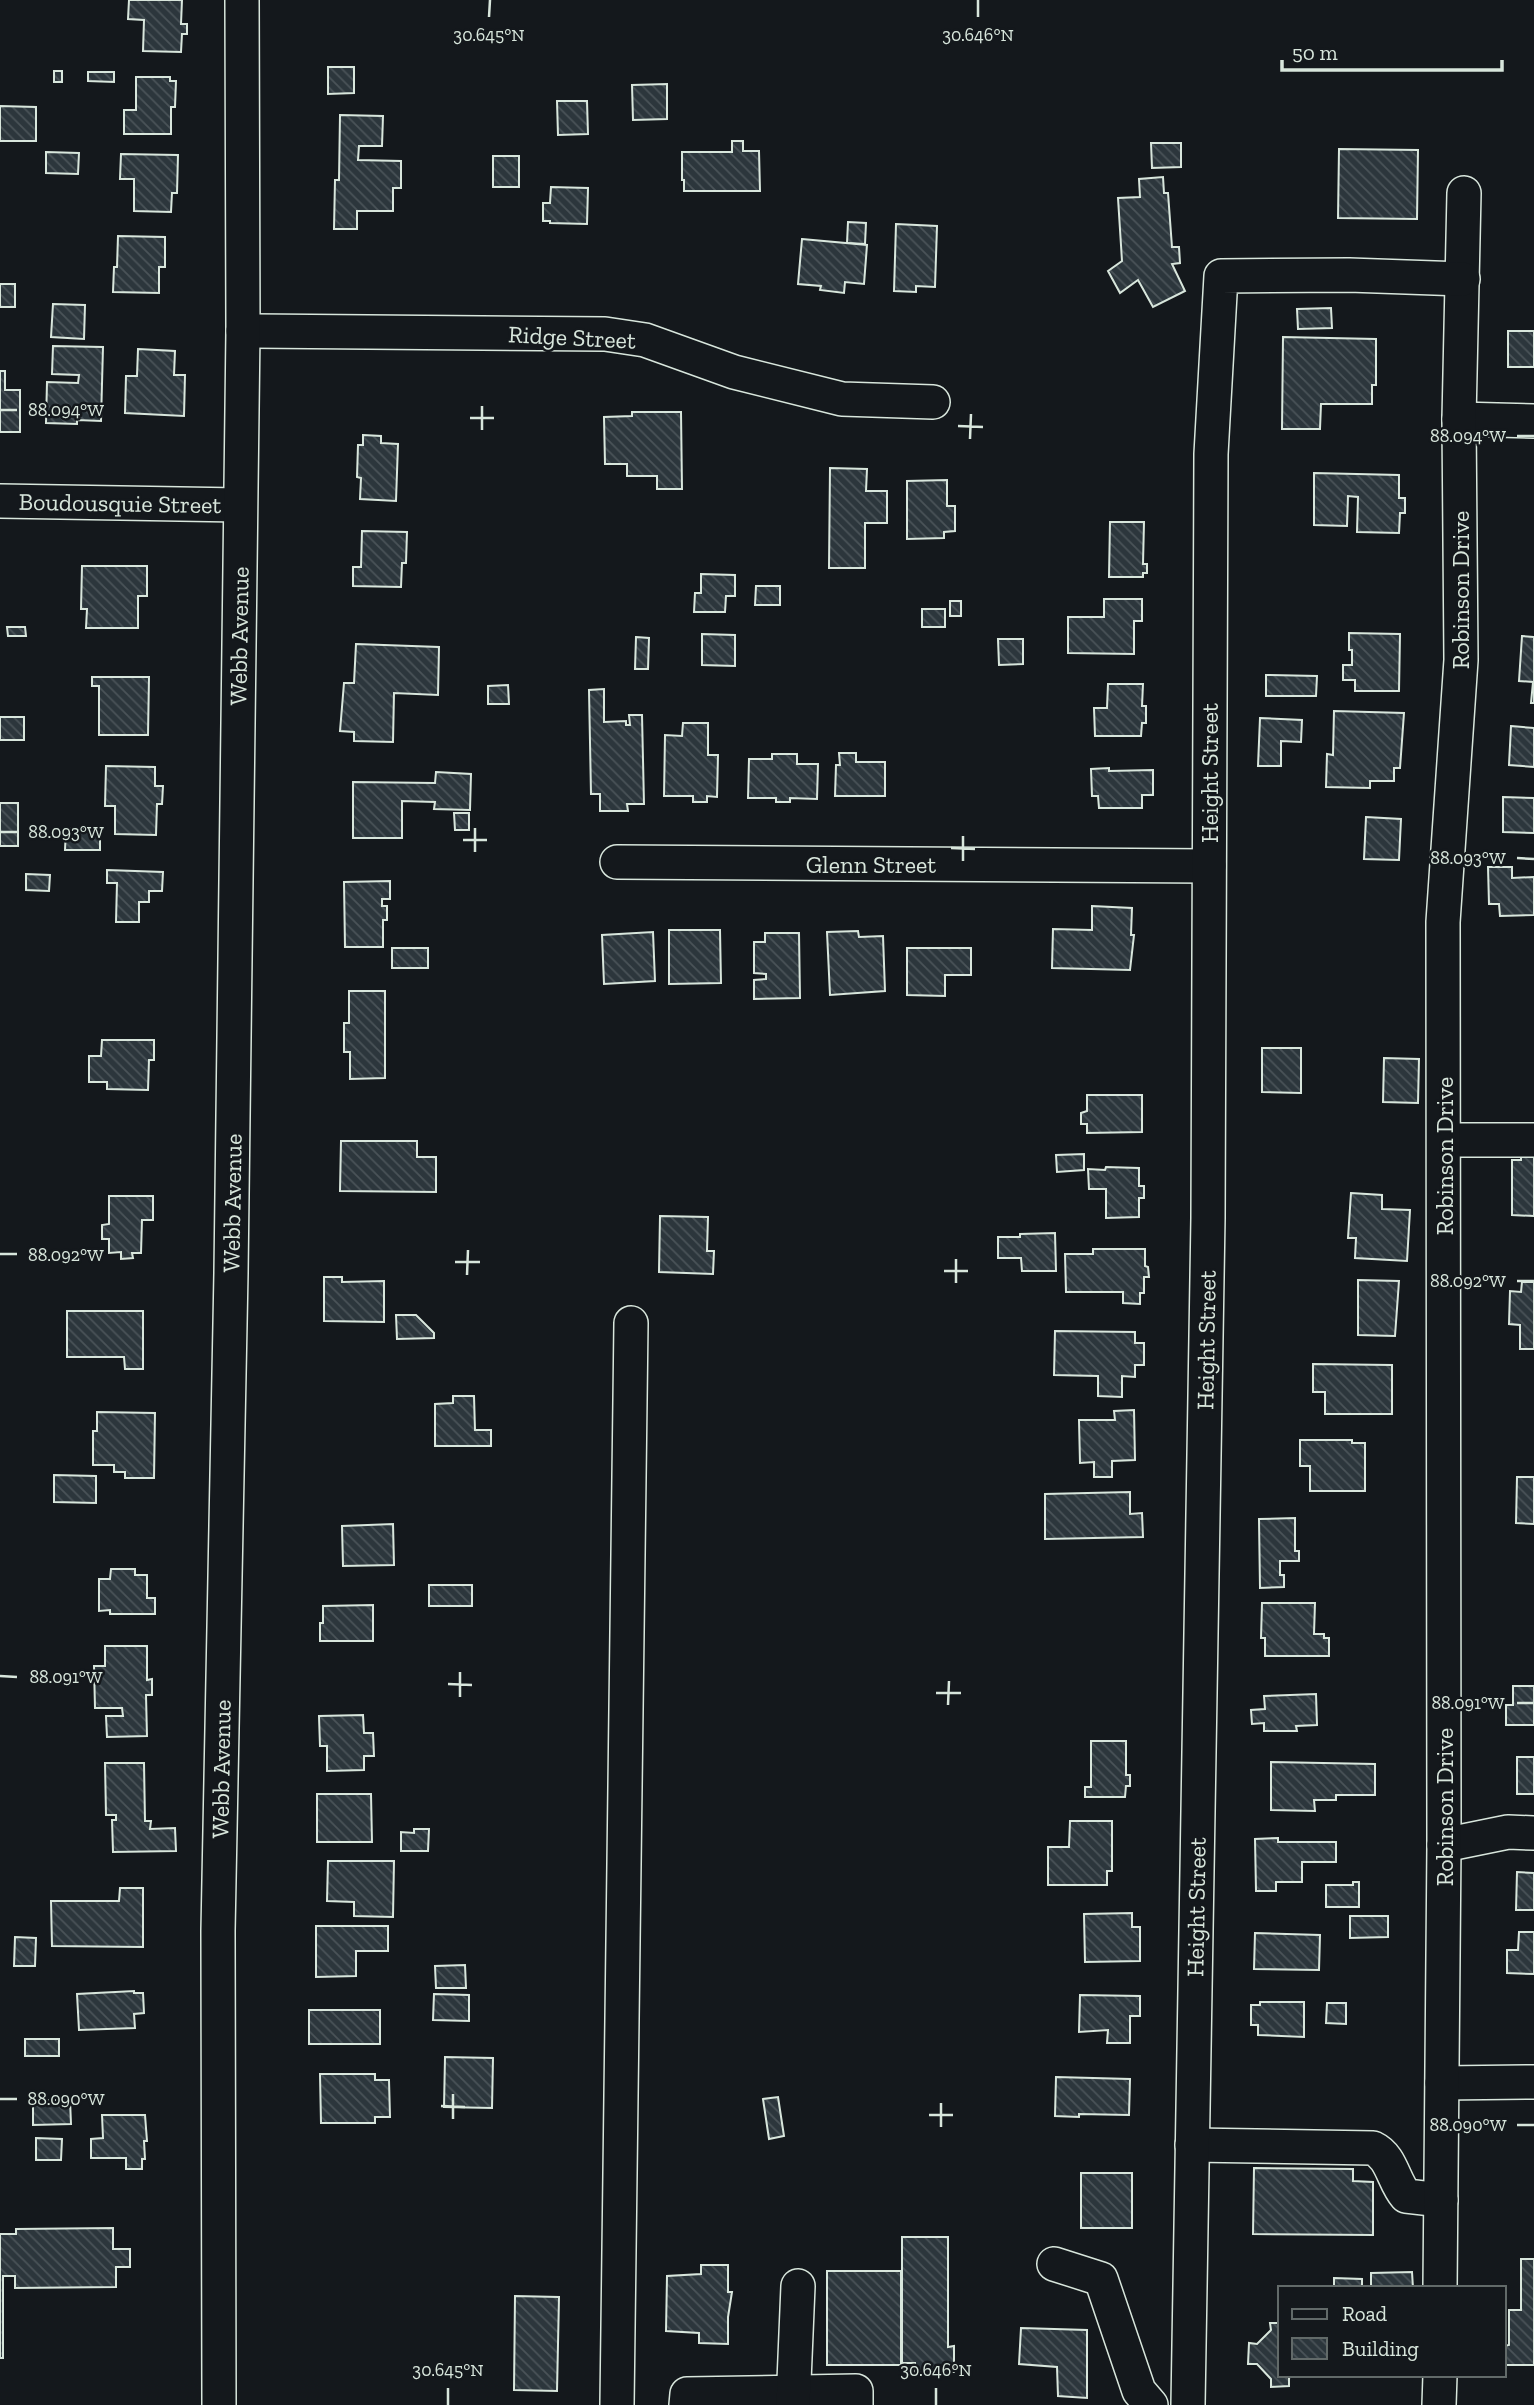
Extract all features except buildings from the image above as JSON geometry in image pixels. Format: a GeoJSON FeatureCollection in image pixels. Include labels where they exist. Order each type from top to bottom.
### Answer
{"type":"FeatureCollection","features":[{"type":"Feature","properties":{"kind":"street","name":"Webb Avenue"},"geometry":{"type":"LineString","coordinates":[[219,2405],[218,1931],[231,1273],[243,331],[242,0]]}},
{"type":"Feature","properties":{"kind":"street","name":"Robinson Drive"},"geometry":{"type":"LineString","coordinates":[[1440,2286],[1444,1845],[1443,922],[1461,660],[1460,419],[1464,193]]}},
{"type":"Feature","properties":{"kind":"street","name":"Height Street"},"geometry":{"type":"LineString","coordinates":[[1188,2405],[1208,1232],[1211,454],[1221,276],[1349,275],[1463,279]]}},
{"type":"Feature","properties":{"kind":"street","name":"Ridge Street"},"geometry":{"type":"LineString","coordinates":[[243,331],[605,334],[645,340],[734,372],[842,399],[933,402]]}},
{"type":"Feature","properties":{"kind":"street"},"geometry":{"type":"LineString","coordinates":[[1460,419],[1534,421]]}},
{"type":"Feature","properties":{"kind":"street","name":"Boudousquie Street"},"geometry":{"type":"LineString","coordinates":[[0,501],[240,505]]}},
{"type":"Feature","properties":{"kind":"street","name":"Glenn Street"},"geometry":{"type":"LineString","coordinates":[[617,862],[1209,866]]}},
{"type":"Feature","properties":{"kind":"street"},"geometry":{"type":"LineString","coordinates":[[1444,1140],[1534,1140]]}},
{"type":"Feature","properties":{"kind":"street"},"geometry":{"type":"LineString","coordinates":[[617,2405],[631,1323]]}},
{"type":"Feature","properties":{"kind":"street"},"geometry":{"type":"LineString","coordinates":[[1444,1845],[1508,1832],[1534,1833]]}},
{"type":"Feature","properties":{"kind":"street"},"geometry":{"type":"LineString","coordinates":[[1442,2083],[1534,2082]]}},
{"type":"Feature","properties":{"kind":"street"},"geometry":{"type":"LineString","coordinates":[[1192,2145],[1373,2148],[1386,2157],[1405,2196],[1411,2199],[1441,2200]]}},
{"type":"Feature","properties":{"kind":"street"},"geometry":{"type":"LineString","coordinates":[[1054,2264],[1101,2279],[1139,2391],[1151,2405]]}},
{"type":"Feature","properties":{"kind":"street"},"geometry":{"type":"LineString","coordinates":[[794,2398],[798,2286]]}},
{"type":"Feature","properties":{"kind":"street"},"geometry":{"type":"LineString","coordinates":[[1439,2405],[1440,2377]]}},
{"type":"Feature","properties":{"kind":"street"},"geometry":{"type":"LineString","coordinates":[[686,2405],[687,2393],[794,2398],[856,2391],[856,2405]]}}]}
